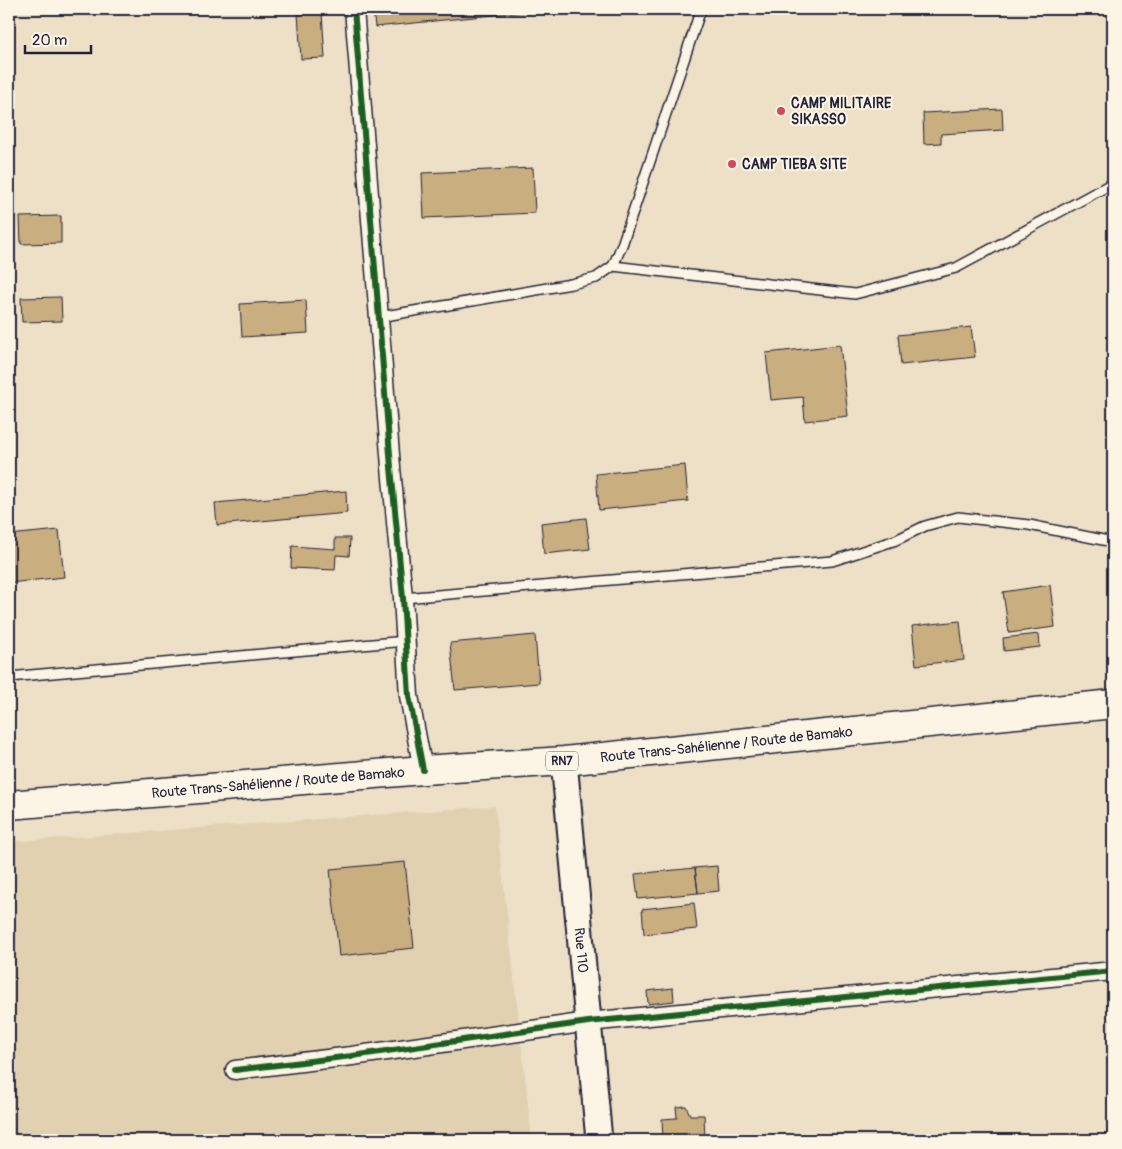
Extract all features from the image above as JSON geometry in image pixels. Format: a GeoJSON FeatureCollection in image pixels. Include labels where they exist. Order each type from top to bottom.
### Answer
{"type":"FeatureCollection","features":[{"type":"Feature","properties":{"kind":"highway","name":"Route Trans-Sahélienne / Route de Bamako"},"geometry":{"type":"LineString","coordinates":[[9,805],[423,770],[564,761],[1113,704]]}},
{"type":"Feature","properties":{"kind":"street"},"geometry":{"type":"LineString","coordinates":[[354,9],[403,598],[409,696],[423,770]]}},
{"type":"Feature","properties":{"kind":"street","name":"Rue 110"},"geometry":{"type":"LineString","coordinates":[[564,761],[600,1140]]}},
{"type":"Feature","properties":{"kind":"street"},"geometry":{"type":"LineString","coordinates":[[235,1070],[352,1056],[588,1022],[1113,971]]}},
{"type":"Feature","properties":{"kind":"lane"},"geometry":{"type":"LineString","coordinates":[[380,317],[572,284],[596,278],[613,266],[622,245],[701,9]]}},
{"type":"Feature","properties":{"kind":"lane"},"geometry":{"type":"LineString","coordinates":[[613,266],[856,294],[956,268],[1113,183]]}},
{"type":"Feature","properties":{"kind":"lane"},"geometry":{"type":"LineString","coordinates":[[403,598],[832,561],[896,540],[925,526],[958,517],[1030,524],[1113,542]]}},
{"type":"Feature","properties":{"kind":"lane"},"geometry":{"type":"LineString","coordinates":[[9,677],[406,641]]}},
{"type":"Feature","properties":{"kind":"shaded area"},"geometry":{"type":"Polygon","coordinates":[[[495,806],[532,1140],[9,1140],[9,842],[495,806]]]}},
{"type":"Feature","properties":{"kind":"building"},"geometry":{"type":"Polygon","coordinates":[[[373,9],[543,9],[543,10],[375,27],[373,9]]]}},
{"type":"Feature","properties":{"kind":"building"},"geometry":{"type":"Polygon","coordinates":[[[322,13],[325,58],[301,59],[298,14],[322,13]]]}},
{"type":"Feature","properties":{"kind":"building"},"geometry":{"type":"Polygon","coordinates":[[[1002,109],[1003,130],[941,134],[941,143],[924,144],[923,113],[1002,109]]]}},
{"type":"Feature","properties":{"kind":"building"},"geometry":{"type":"Polygon","coordinates":[[[533,168],[535,213],[424,218],[422,173],[533,168]]]}},
{"type":"Feature","properties":{"kind":"building"},"geometry":{"type":"Polygon","coordinates":[[[61,216],[61,243],[21,244],[20,217],[61,216]]]}},
{"type":"Feature","properties":{"kind":"building"},"geometry":{"type":"Polygon","coordinates":[[[61,297],[62,321],[22,322],[21,298],[61,297]]]}},
{"type":"Feature","properties":{"kind":"building"},"geometry":{"type":"Polygon","coordinates":[[[306,300],[308,333],[242,337],[240,304],[306,300]]]}},
{"type":"Feature","properties":{"kind":"building"},"geometry":{"type":"Polygon","coordinates":[[[971,327],[975,357],[901,365],[898,335],[971,327]]]}},
{"type":"Feature","properties":{"kind":"building"},"geometry":{"type":"Polygon","coordinates":[[[840,345],[848,416],[805,421],[803,397],[771,400],[766,353],[840,345]]]}},
{"type":"Feature","properties":{"kind":"building"},"geometry":{"type":"Polygon","coordinates":[[[685,465],[688,501],[599,510],[596,474],[685,465]]]}},
{"type":"Feature","properties":{"kind":"building"},"geometry":{"type":"Polygon","coordinates":[[[346,491],[347,513],[217,525],[215,503],[346,491]]]}},
{"type":"Feature","properties":{"kind":"building"},"geometry":{"type":"Polygon","coordinates":[[[586,518],[590,549],[544,554],[541,523],[586,518]]]}},
{"type":"Feature","properties":{"kind":"building"},"geometry":{"type":"Polygon","coordinates":[[[59,530],[64,577],[9,583],[9,535],[59,530]]]}},
{"type":"Feature","properties":{"kind":"building"},"geometry":{"type":"Polygon","coordinates":[[[335,538],[350,538],[349,556],[336,555],[335,570],[291,568],[292,546],[335,549],[335,538]]]}},
{"type":"Feature","properties":{"kind":"building"},"geometry":{"type":"Polygon","coordinates":[[[1050,585],[1055,627],[1009,633],[1003,592],[1050,585]]]}},
{"type":"Feature","properties":{"kind":"building"},"geometry":{"type":"Polygon","coordinates":[[[960,621],[964,660],[916,665],[912,626],[960,621]]]}},
{"type":"Feature","properties":{"kind":"building"},"geometry":{"type":"Polygon","coordinates":[[[1039,634],[1040,647],[1004,651],[1003,638],[1039,634]]]}},
{"type":"Feature","properties":{"kind":"building"},"geometry":{"type":"Polygon","coordinates":[[[535,635],[539,683],[455,690],[450,643],[535,635]]]}},
{"type":"Feature","properties":{"kind":"building"},"geometry":{"type":"Polygon","coordinates":[[[405,862],[414,948],[339,956],[330,869],[405,862]]]}},
{"type":"Feature","properties":{"kind":"building"},"geometry":{"type":"Polygon","coordinates":[[[717,866],[719,891],[698,893],[695,868],[717,866]]]}},
{"type":"Feature","properties":{"kind":"building"},"geometry":{"type":"Polygon","coordinates":[[[695,868],[698,893],[638,899],[635,874],[695,868]]]}},
{"type":"Feature","properties":{"kind":"building"},"geometry":{"type":"Polygon","coordinates":[[[694,903],[697,929],[644,934],[642,909],[694,903]]]}},
{"type":"Feature","properties":{"kind":"building"},"geometry":{"type":"Polygon","coordinates":[[[673,988],[674,1001],[648,1004],[647,991],[673,988]]]}},
{"type":"Feature","properties":{"kind":"building"},"geometry":{"type":"Polygon","coordinates":[[[686,1106],[690,1115],[704,1115],[705,1140],[663,1140],[662,1119],[677,1118],[676,1107],[686,1106]]]}},
{"type":"Feature","properties":{"kind":"cycle path"},"geometry":{"type":"LineString","coordinates":[[354,9],[403,598],[409,696],[423,770]]}},
{"type":"Feature","properties":{"kind":"cycle path"},"geometry":{"type":"LineString","coordinates":[[235,1070],[352,1056],[588,1022],[1113,971]]}},
{"type":"Feature","properties":{"kind":"place","name":"CAMP MILITAIRE SIKASSO"},"geometry":{"type":"Point","coordinates":[781,111]}},
{"type":"Feature","properties":{"kind":"place","name":"CAMP TIEBA SITE"},"geometry":{"type":"Point","coordinates":[732,164]}}]}
